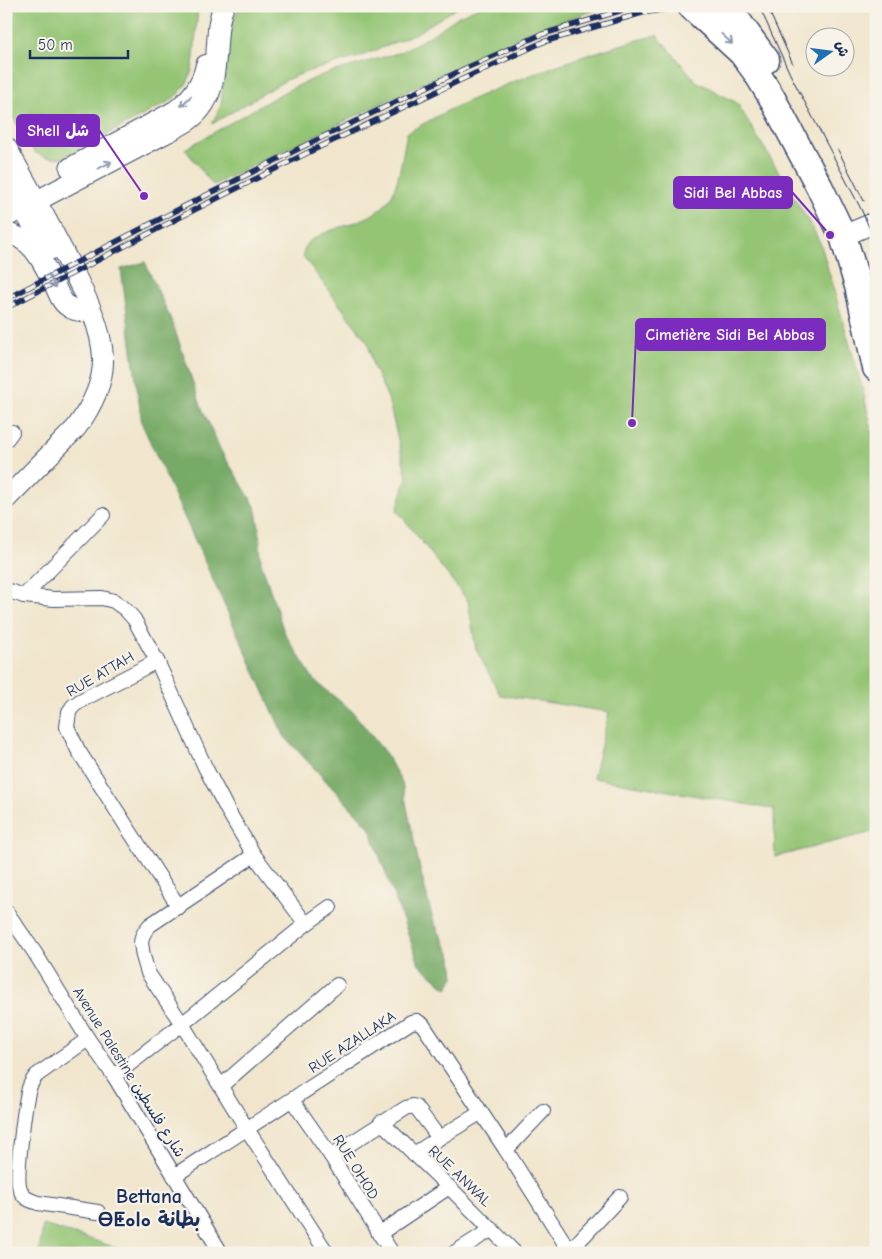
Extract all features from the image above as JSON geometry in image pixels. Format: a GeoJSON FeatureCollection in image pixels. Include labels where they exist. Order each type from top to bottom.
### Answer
{"type":"FeatureCollection","features":[{"type":"Feature","properties":{"kind":"highway"},"geometry":{"type":"LineString","coordinates":[[691,6],[742,54],[756,72],[819,186],[858,230],[858,286],[876,368]]}},
{"type":"Feature","properties":{"kind":"highway"},"geometry":{"type":"LineString","coordinates":[[725,6],[776,74],[858,230],[876,301]]}},
{"type":"Feature","properties":{"kind":"main road"},"geometry":{"type":"LineString","coordinates":[[18,200],[183,105],[197,88],[205,69],[210,6]]}},
{"type":"Feature","properties":{"kind":"main road"},"geometry":{"type":"LineString","coordinates":[[18,200],[62,188],[186,122],[200,110],[210,94],[215,76],[218,26],[224,6]]}},
{"type":"Feature","properties":{"kind":"main road"},"geometry":{"type":"LineString","coordinates":[[6,147],[18,200],[70,282],[90,319],[103,358],[100,382],[91,405],[76,428],[6,498]]}},
{"type":"Feature","properties":{"kind":"main road"},"geometry":{"type":"LineString","coordinates":[[6,486],[62,429],[86,392],[90,379],[93,350],[89,327],[94,304],[86,274],[59,215],[58,202],[62,188]]}},
{"type":"Feature","properties":{"kind":"main road"},"geometry":{"type":"LineString","coordinates":[[6,233],[22,238],[31,245],[39,256],[64,304],[90,319]]}},
{"type":"Feature","properties":{"kind":"street"},"geometry":{"type":"LineString","coordinates":[[24,596],[103,514]]}},
{"type":"Feature","properties":{"kind":"street"},"geometry":{"type":"LineString","coordinates":[[6,590],[24,596],[54,599],[102,598],[114,601],[134,619],[157,661]]}},
{"type":"Feature","properties":{"kind":"street","name":"RUE ATTAH"},"geometry":{"type":"LineString","coordinates":[[179,907],[83,758],[67,727],[69,712],[73,706],[157,661],[205,767],[228,811],[254,856],[306,924]]}},
{"type":"Feature","properties":{"kind":"street"},"geometry":{"type":"LineString","coordinates":[[254,856],[150,926],[142,937],[142,956],[148,973],[327,1253]]}},
{"type":"Feature","properties":{"kind":"street"},"geometry":{"type":"LineString","coordinates":[[114,1076],[330,906]]}},
{"type":"Feature","properties":{"kind":"street","name":"Avenue Palestine شارع فلسطين"},"geometry":{"type":"LineString","coordinates":[[6,911],[114,1076],[174,1176],[215,1250]]}},
{"type":"Feature","properties":{"kind":"street"},"geometry":{"type":"LineString","coordinates":[[221,1086],[337,985]]}},
{"type":"Feature","properties":{"kind":"street","name":"RUE AZALLAKA"},"geometry":{"type":"LineString","coordinates":[[174,1176],[411,1022],[417,1021],[423,1025],[506,1150],[567,1252]]}},
{"type":"Feature","properties":{"kind":"street"},"geometry":{"type":"LineString","coordinates":[[88,1039],[32,1080],[26,1102],[18,1174],[19,1187],[22,1194],[28,1200],[98,1212]]}},
{"type":"Feature","properties":{"kind":"street","name":"RUE OHOD"},"geometry":{"type":"LineString","coordinates":[[292,1100],[331,1156],[392,1253]]}},
{"type":"Feature","properties":{"kind":"street"},"geometry":{"type":"LineString","coordinates":[[331,1156],[381,1122],[413,1106],[416,1107],[439,1138]]}},
{"type":"Feature","properties":{"kind":"street"},"geometry":{"type":"LineString","coordinates":[[506,1150],[544,1111]]}},
{"type":"Feature","properties":{"kind":"street"},"geometry":{"type":"LineString","coordinates":[[414,1154],[480,1113]]}},
{"type":"Feature","properties":{"kind":"street","name":"RUE ANWAL"},"geometry":{"type":"LineString","coordinates":[[381,1122],[515,1253]]}},
{"type":"Feature","properties":{"kind":"street"},"geometry":{"type":"LineString","coordinates":[[379,1234],[449,1187]]}},
{"type":"Feature","properties":{"kind":"street"},"geometry":{"type":"LineString","coordinates":[[567,1252],[620,1197]]}},
{"type":"Feature","properties":{"kind":"street"},"geometry":{"type":"LineString","coordinates":[[454,1253],[492,1229]]}},
{"type":"Feature","properties":{"kind":"green space"},"geometry":{"type":"Polygon","coordinates":[[[6,6],[198,6],[192,71],[182,90],[168,102],[64,157],[45,157],[34,152],[6,107],[6,6]]]}},
{"type":"Feature","properties":{"kind":"green space"},"geometry":{"type":"Polygon","coordinates":[[[240,6],[460,6],[403,39],[359,57],[309,71],[286,80],[212,124],[221,105],[228,39],[232,22],[240,6]]]}},
{"type":"Feature","properties":{"kind":"green space"},"geometry":{"type":"Polygon","coordinates":[[[481,6],[608,6],[529,32],[213,185],[185,149],[286,91],[322,75],[398,53],[427,38],[459,16],[481,6]]]}},
{"type":"Feature","properties":{"kind":"green space"},"geometry":{"type":"Polygon","coordinates":[[[657,35],[696,81],[737,103],[812,227],[821,245],[862,387],[876,448],[876,831],[775,857],[774,809],[593,778],[609,712],[500,695],[476,649],[468,601],[397,510],[407,477],[388,398],[373,366],[368,343],[303,256],[305,246],[310,241],[324,233],[364,219],[382,208],[389,200],[398,177],[407,133],[460,105],[514,82],[585,56],[657,35]]]}},
{"type":"Feature","properties":{"kind":"green space"},"geometry":{"type":"Polygon","coordinates":[[[145,262],[172,322],[201,406],[221,451],[255,506],[259,527],[261,562],[284,632],[314,680],[352,711],[386,754],[402,783],[433,920],[452,957],[454,977],[447,989],[419,964],[369,827],[284,736],[142,424],[121,269],[145,262]]]}},
{"type":"Feature","properties":{"kind":"green space"},"geometry":{"type":"Polygon","coordinates":[[[43,1225],[93,1240],[131,1253],[39,1253],[43,1225]]]}},
{"type":"Feature","properties":{"kind":"tram line"},"geometry":{"type":"LineString","coordinates":[[759,6],[790,74],[861,209],[876,243]]}},
{"type":"Feature","properties":{"kind":"tram line"},"geometry":{"type":"LineString","coordinates":[[769,11],[793,64]]}},
{"type":"Feature","properties":{"kind":"tram line"},"geometry":{"type":"LineString","coordinates":[[838,150],[864,201]]}},
{"type":"Feature","properties":{"kind":"railway"},"geometry":{"type":"LineString","coordinates":[[6,299],[306,145],[464,69],[540,35],[636,6]]}},
{"type":"Feature","properties":{"kind":"railway"},"geometry":{"type":"LineString","coordinates":[[6,308],[309,152],[543,42],[642,13],[687,6]]}},
{"type":"Feature","properties":{"kind":"place","name":"Shell شل"},"geometry":{"type":"Point","coordinates":[144,196]}},
{"type":"Feature","properties":{"kind":"place","name":"Sidi Bel Abbas"},"geometry":{"type":"Point","coordinates":[830,235]}},
{"type":"Feature","properties":{"kind":"place","name":"Cimetière Sidi Bel Abbas"},"geometry":{"type":"Point","coordinates":[632,423]}},
{"type":"Feature","properties":{"kind":"district","name":"Bettana ⴱⵟⴰⵏⴰ بطانة"},"geometry":{"type":"Point","coordinates":[149,1208]}}]}
